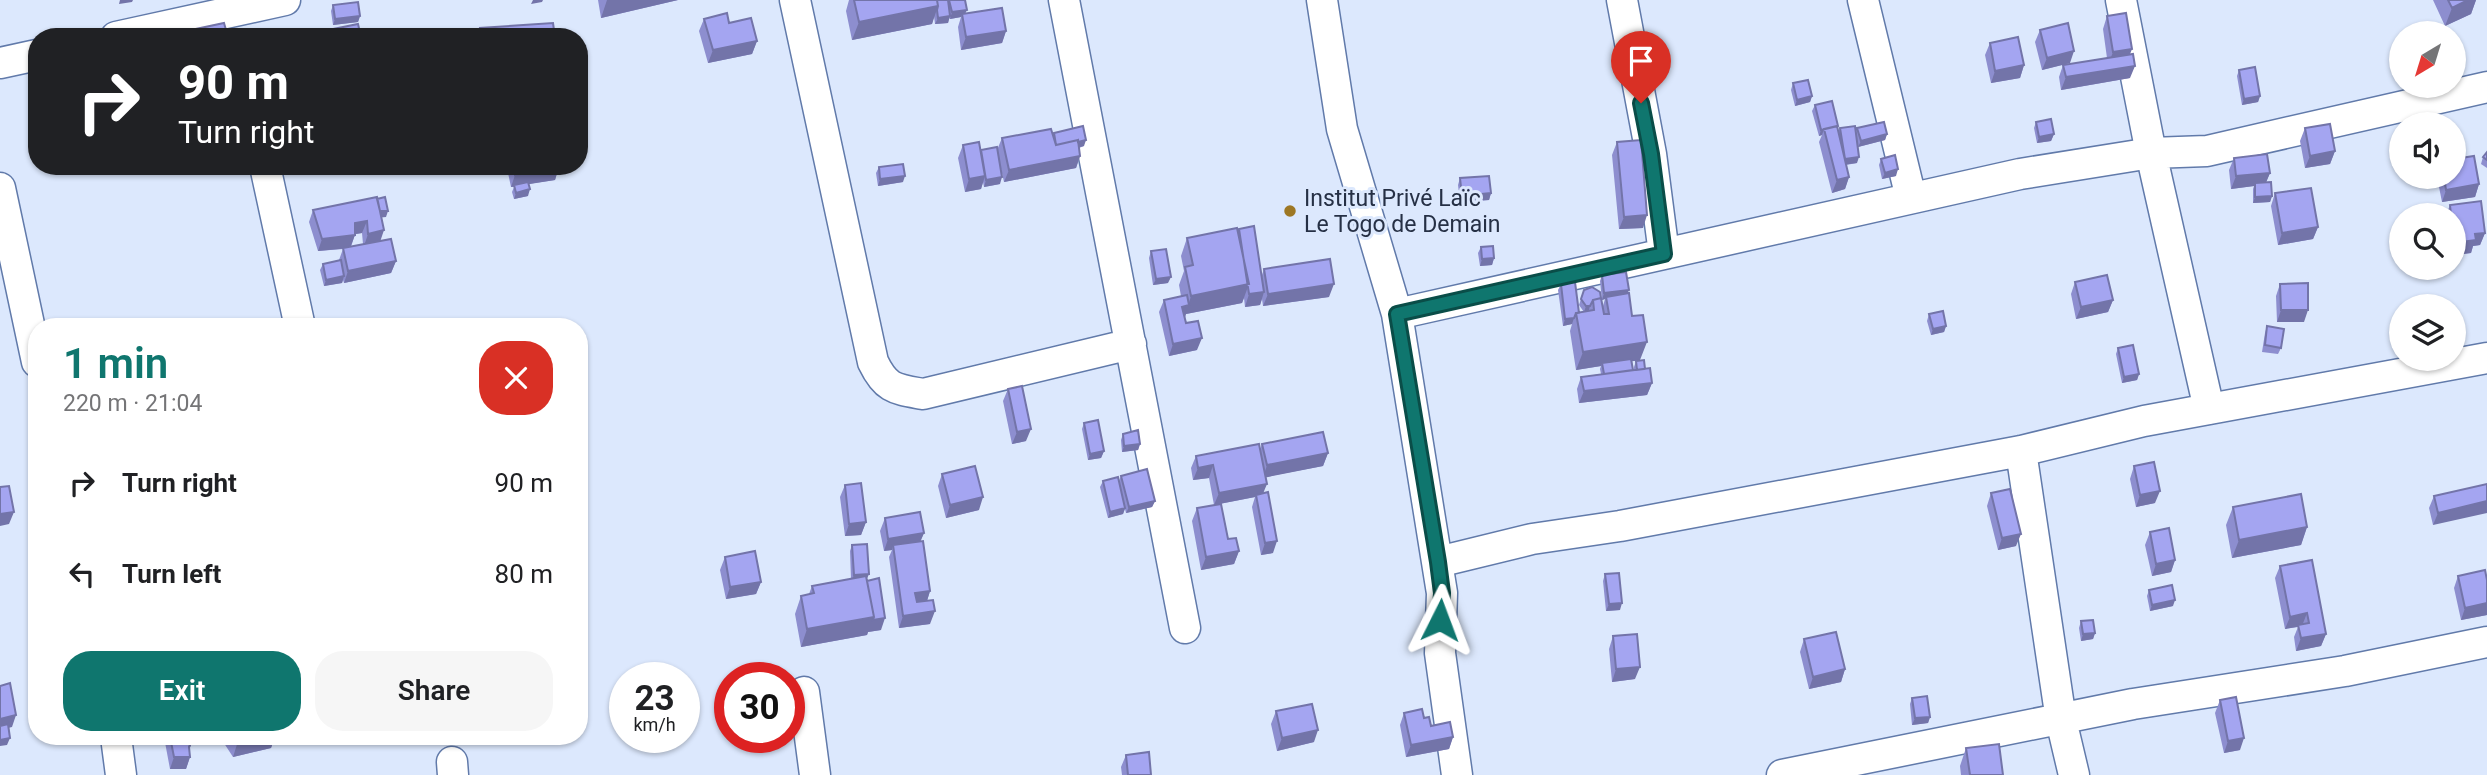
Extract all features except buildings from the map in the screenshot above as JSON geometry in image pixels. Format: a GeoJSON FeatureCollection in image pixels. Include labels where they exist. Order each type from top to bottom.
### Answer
{"type":"FeatureCollection","features":[{"type":"Feature","properties":{"kind":"street"},"geometry":{"type":"LineString","coordinates":[[167,28],[234,16],[285,0]]}},
{"type":"Feature","properties":{"kind":"street"},"geometry":{"type":"LineString","coordinates":[[796,0],[873,362],[881,379],[896,389],[923,394],[1131,344]]}},
{"type":"Feature","properties":{"kind":"street"},"geometry":{"type":"LineString","coordinates":[[1064,0],[1185,628]]}},
{"type":"Feature","properties":{"kind":"street"},"geometry":{"type":"LineString","coordinates":[[1322,0],[1342,128],[1397,314],[1438,562],[1442,593],[1440,653],[1457,775]]}},
{"type":"Feature","properties":{"kind":"street"},"geometry":{"type":"LineString","coordinates":[[1622,0],[1651,154],[1664,254]]}},
{"type":"Feature","properties":{"kind":"street"},"geometry":{"type":"LineString","coordinates":[[1863,0],[1911,198]]}},
{"type":"Feature","properties":{"kind":"street"},"geometry":{"type":"LineString","coordinates":[[2121,0],[2151,153],[2209,409]]}},
{"type":"Feature","properties":{"kind":"street"},"geometry":{"type":"LineString","coordinates":[[0,63],[28,57]]}},
{"type":"Feature","properties":{"kind":"street"},"geometry":{"type":"LineString","coordinates":[[1397,314],[2020,174],[2151,153],[2207,151],[2487,87]]}},
{"type":"Feature","properties":{"kind":"street"},"geometry":{"type":"LineString","coordinates":[[267,175],[298,318]]}},
{"type":"Feature","properties":{"kind":"street"},"geometry":{"type":"LineString","coordinates":[[0,188],[28,320]]}},
{"type":"Feature","properties":{"kind":"street"},"geometry":{"type":"LineString","coordinates":[[1438,562],[1532,539],[1620,526],[2021,451],[2144,421],[2487,358]]}},
{"type":"Feature","properties":{"kind":"street"},"geometry":{"type":"LineString","coordinates":[[2021,451],[2061,720],[2074,775]]}},
{"type":"Feature","properties":{"kind":"street"},"geometry":{"type":"LineString","coordinates":[[1782,775],[2133,704],[2345,671],[2487,642]]}},
{"type":"Feature","properties":{"kind":"street"},"geometry":{"type":"LineString","coordinates":[[805,700],[815,775]]}},
{"type":"Feature","properties":{"kind":"street"},"geometry":{"type":"LineString","coordinates":[[117,745],[121,775]]}},
{"type":"Feature","properties":{"kind":"place","name":"Institut Privé Laïc Le Togo de Demain"},"geometry":{"type":"Point","coordinates":[1290,211]}},
{"type":"Feature","properties":{"kind":"route"},"geometry":{"type":"LineString","coordinates":[[1440,620],[1442,593],[1438,562],[1397,314],[1664,254],[1651,154],[1641,103]]}}]}
